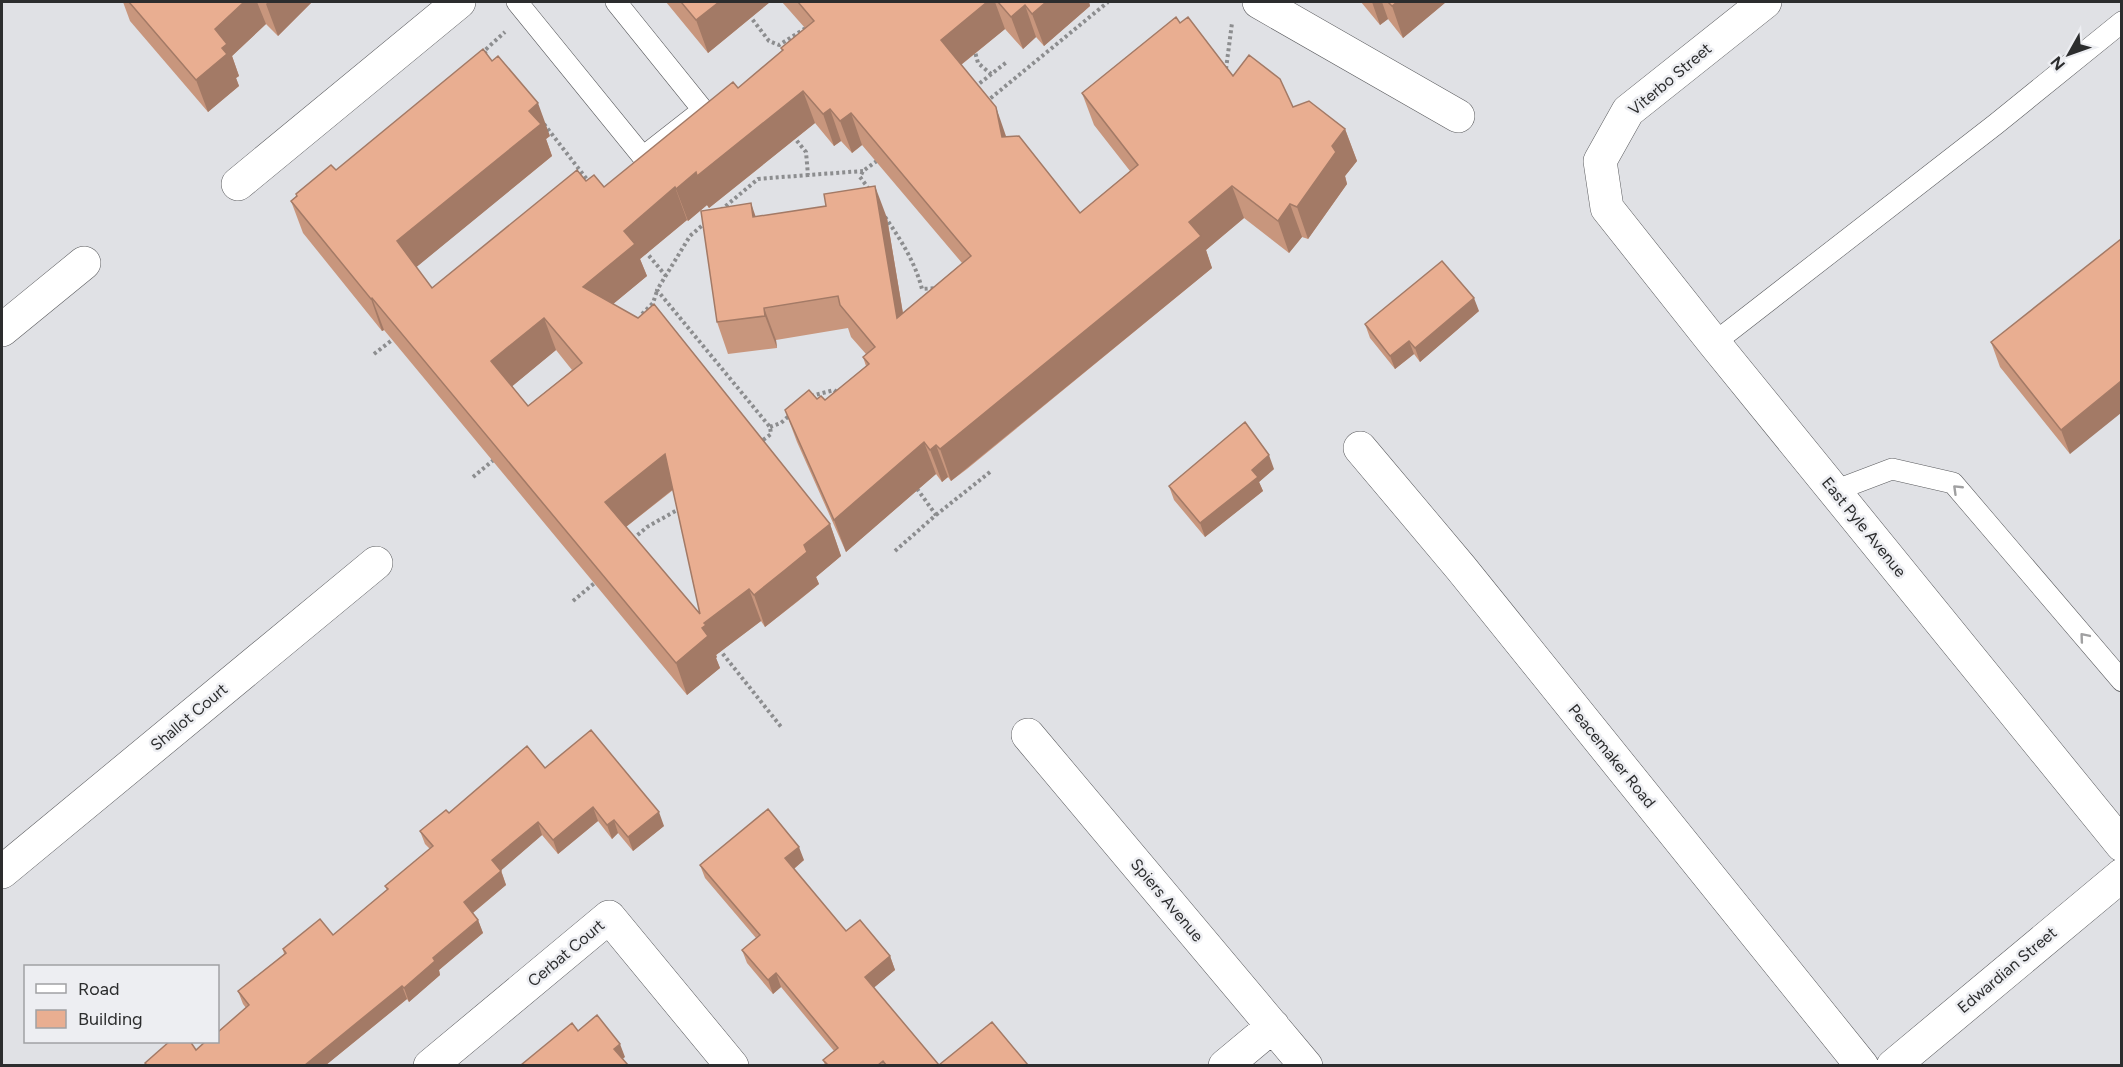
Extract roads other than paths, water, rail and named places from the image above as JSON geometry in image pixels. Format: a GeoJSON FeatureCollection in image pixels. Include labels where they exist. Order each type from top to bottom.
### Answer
{"type":"FeatureCollection","features":[{"type":"Feature","properties":{"kind":"street"},"geometry":{"type":"LineString","coordinates":[[238,184],[459,2]]}},
{"type":"Feature","properties":{"kind":"street","name":"Viterbo Street"},"geometry":{"type":"LineString","coordinates":[[1607,208],[1600,161],[1629,111],[1765,2]]}},
{"type":"Feature","properties":{"kind":"street"},"geometry":{"type":"LineString","coordinates":[[1246,7],[1458,116]]}},
{"type":"Feature","properties":{"kind":"street","name":"East Pyle Avenue"},"geometry":{"type":"LineString","coordinates":[[1607,208],[2121,845]]}},
{"type":"Feature","properties":{"kind":"street"},"geometry":{"type":"LineString","coordinates":[[2,330],[84,263]]}},
{"type":"Feature","properties":{"kind":"street","name":"Peacemaker Road"},"geometry":{"type":"LineString","coordinates":[[1360,448],[1461,568],[1862,1065]]}},
{"type":"Feature","properties":{"kind":"street","name":"Shallot Court"},"geometry":{"type":"LineString","coordinates":[[2,872],[376,562]]}},
{"type":"Feature","properties":{"kind":"street","name":"Spiers Avenue"},"geometry":{"type":"LineString","coordinates":[[1028,735],[1306,1065]]}},
{"type":"Feature","properties":{"kind":"street","name":"Edwardian Street"},"geometry":{"type":"LineString","coordinates":[[1893,1065],[2121,875]]}},
{"type":"Feature","properties":{"kind":"street","name":"Cerbat Court"},"geometry":{"type":"LineString","coordinates":[[430,1065],[609,918],[732,1065]]}},
{"type":"Feature","properties":{"kind":"street"},"geometry":{"type":"LineString","coordinates":[[1225,1065],[1273,1026]]}},
{"type":"Feature","properties":{"kind":"lane"},"geometry":{"type":"LineString","coordinates":[[522,7],[643,158],[703,110],[616,2]]}},
{"type":"Feature","properties":{"kind":"lane"},"geometry":{"type":"LineString","coordinates":[[1714,343],[1996,124],[2121,22]]}},
{"type":"Feature","properties":{"kind":"lane"},"geometry":{"type":"LineString","coordinates":[[1834,491],[1892,469],[1953,483],[2121,681]]}}]}
